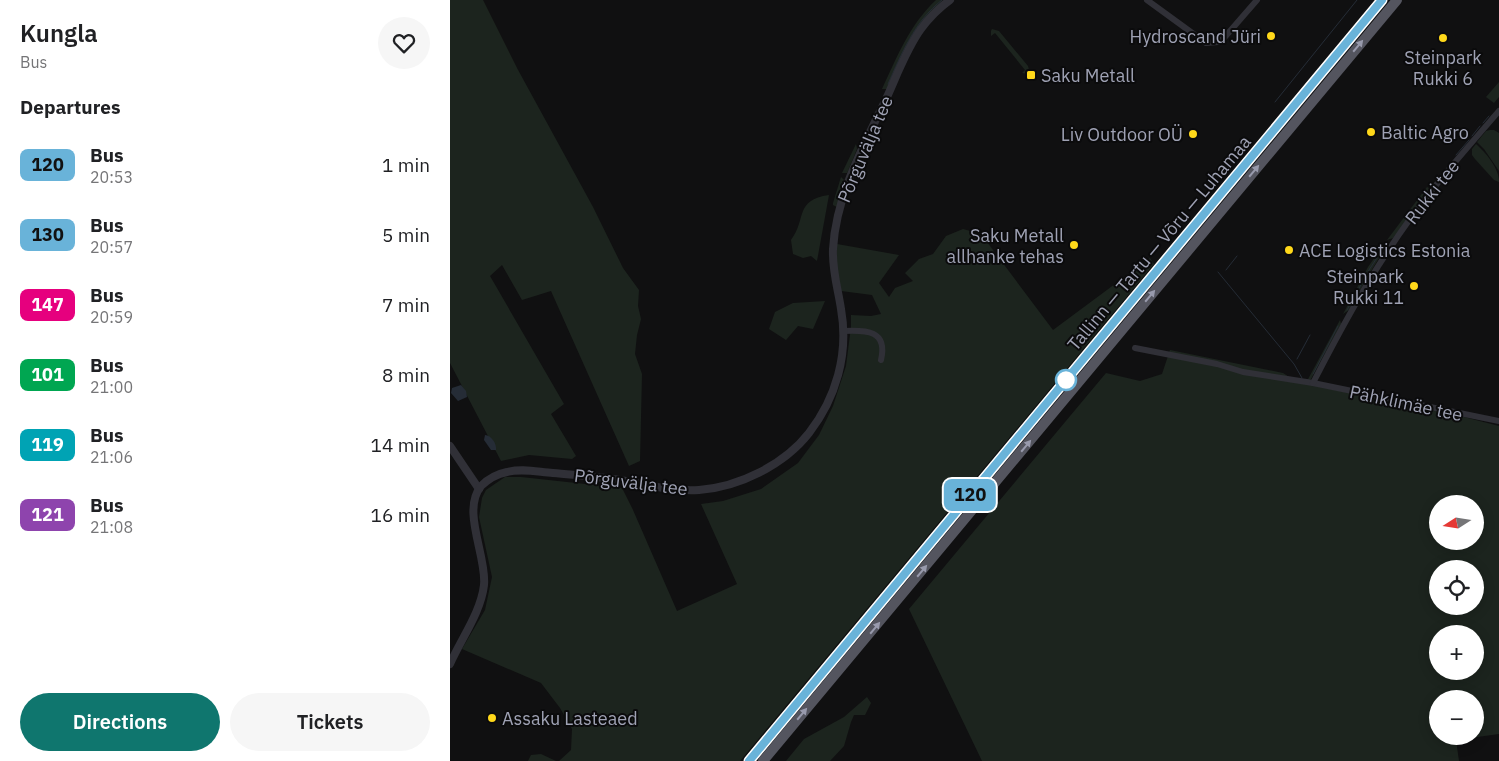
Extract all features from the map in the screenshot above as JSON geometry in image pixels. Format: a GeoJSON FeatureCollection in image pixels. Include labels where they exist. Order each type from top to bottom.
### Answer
{"type":"FeatureCollection","features":[{"type":"Feature","properties":{"kind":"highway","name":"Tallinn — Tartu — Võru — Luhamaa"},"geometry":{"type":"LineString","coordinates":[[749,761],[1382,0]]}},
{"type":"Feature","properties":{"kind":"highway","name":"Tallinn — Tartu — Võru — Luhamaa"},"geometry":{"type":"LineString","coordinates":[[763,761],[1397,0]]}},
{"type":"Feature","properties":{"kind":"street","name":"Põrguvälja tee"},"geometry":{"type":"LineString","coordinates":[[479,489],[496,475],[518,470],[614,479],[659,488],[686,490],[718,488],[740,482],[756,474],[783,457],[802,440],[827,405],[835,386],[841,362],[844,331],[832,258],[835,231],[843,198],[854,167],[920,29],[950,0]]}},
{"type":"Feature","properties":{"kind":"street"},"geometry":{"type":"LineString","coordinates":[[1148,0],[1195,36],[1206,43],[1212,43],[1224,38],[1257,0]]}},
{"type":"Feature","properties":{"kind":"street","name":"Rukki tee"},"geometry":{"type":"LineString","coordinates":[[1313,383],[1360,295],[1389,248],[1432,189],[1499,111]]}},
{"type":"Feature","properties":{"kind":"street"},"geometry":{"type":"LineString","coordinates":[[844,331],[867,331],[873,334],[882,346],[881,360]]}},
{"type":"Feature","properties":{"kind":"street","name":"Pähklimäe tee"},"geometry":{"type":"LineString","coordinates":[[1135,348],[1217,364],[1243,372],[1313,383],[1499,421]]}},
{"type":"Feature","properties":{"kind":"street"},"geometry":{"type":"LineString","coordinates":[[450,446],[479,489],[474,501],[474,519],[484,574],[484,586],[476,612],[450,664]]}},
{"type":"Feature","properties":{"kind":"shaded area"},"geometry":{"type":"Polygon","coordinates":[[[450,0],[483,0],[517,68],[593,207],[623,268],[639,290],[638,306],[641,319],[635,354],[642,374],[640,461],[629,466],[551,291],[522,300],[502,265],[490,276],[564,404],[551,414],[576,456],[572,459],[529,455],[501,461],[450,363],[450,0]]]}},
{"type":"Feature","properties":{"kind":"shaded area"},"geometry":{"type":"Polygon","coordinates":[[[936,0],[943,0],[921,24],[887,89],[882,89],[911,30],[936,0]]]}},
{"type":"Feature","properties":{"kind":"shaded area"},"geometry":{"type":"Polygon","coordinates":[[[992,29],[999,31],[1028,66],[1028,74],[1022,73],[1025,70],[995,33],[991,36],[992,29]]]}},
{"type":"Feature","properties":{"kind":"shaded area"},"geometry":{"type":"Polygon","coordinates":[[[1499,82],[1499,97],[1494,103],[1486,97],[1499,82]]]}},
{"type":"Feature","properties":{"kind":"shaded area"},"geometry":{"type":"Polygon","coordinates":[[[1490,130],[1499,133],[1499,171],[1477,142],[1486,131],[1490,130]]]}},
{"type":"Feature","properties":{"kind":"shaded area"},"geometry":{"type":"Polygon","coordinates":[[[856,144],[857,149],[848,171],[847,173],[842,173],[856,144]]]}},
{"type":"Feature","properties":{"kind":"shaded area"},"geometry":{"type":"Polygon","coordinates":[[[1476,144],[1488,156],[1497,171],[1499,182],[1494,180],[1472,155],[1472,149],[1476,144]]]}},
{"type":"Feature","properties":{"kind":"shaded area"},"geometry":{"type":"Polygon","coordinates":[[[841,177],[845,181],[837,207],[833,203],[841,177]]]}},
{"type":"Feature","properties":{"kind":"shaded area"},"geometry":{"type":"Polygon","coordinates":[[[1427,187],[1430,189],[1393,238],[1387,240],[1427,187]]]}},
{"type":"Feature","properties":{"kind":"shaded area"},"geometry":{"type":"Polygon","coordinates":[[[829,195],[817,261],[811,256],[803,258],[793,254],[791,240],[806,206],[811,201],[829,195]]]}},
{"type":"Feature","properties":{"kind":"shaded area"},"geometry":{"type":"Polygon","coordinates":[[[963,229],[981,234],[1053,330],[1150,258],[1154,264],[740,761],[559,761],[571,750],[572,729],[560,708],[541,683],[462,649],[485,610],[492,577],[479,517],[482,498],[486,490],[505,477],[622,488],[677,611],[737,584],[701,504],[723,501],[761,489],[798,463],[819,435],[833,406],[846,366],[851,315],[871,316],[881,314],[872,295],[841,291],[837,267],[837,244],[899,255],[879,283],[889,297],[895,288],[913,281],[905,273],[919,259],[933,254],[946,236],[963,229]]]}},
{"type":"Feature","properties":{"kind":"shaded area"},"geometry":{"type":"Polygon","coordinates":[[[1382,247],[1382,253],[1349,310],[1343,314],[1368,267],[1382,247]]]}},
{"type":"Feature","properties":{"kind":"shaded area"},"geometry":{"type":"Polygon","coordinates":[[[825,301],[813,329],[798,326],[786,340],[769,329],[775,312],[793,303],[825,301]]]}},
{"type":"Feature","properties":{"kind":"shaded area"},"geometry":{"type":"Polygon","coordinates":[[[1340,320],[1341,324],[1311,379],[1307,381],[1340,320]]]}},
{"type":"Feature","properties":{"kind":"shaded area"},"geometry":{"type":"Polygon","coordinates":[[[1170,350],[1283,373],[1297,382],[1499,426],[1499,734],[1484,736],[1484,690],[1429,690],[1429,745],[1457,745],[1459,761],[982,761],[909,609],[1106,373],[1140,381],[1162,374],[1170,350]]]}},
{"type":"Feature","properties":{"kind":"shaded area"},"geometry":{"type":"Polygon","coordinates":[[[461,385],[466,391],[467,397],[458,401],[451,393],[452,388],[461,385]]]}},
{"type":"Feature","properties":{"kind":"shaded area"},"geometry":{"type":"Polygon","coordinates":[[[485,435],[493,440],[496,450],[491,450],[484,440],[485,435]]]}},
{"type":"Feature","properties":{"kind":"shaded area"},"geometry":{"type":"Polygon","coordinates":[[[867,697],[871,703],[865,715],[854,715],[844,746],[830,761],[786,761],[804,739],[844,717],[867,697]]]}},
{"type":"Feature","properties":{"kind":"shaded area"},"geometry":{"type":"Polygon","coordinates":[[[541,754],[556,761],[528,761],[531,755],[541,754]]]}},
{"type":"Feature","properties":{"kind":"waterway"},"geometry":{"type":"LineString","coordinates":[[888,84],[916,28],[942,0]]}},
{"type":"Feature","properties":{"kind":"waterway"},"geometry":{"type":"LineString","coordinates":[[1275,102],[1357,0]]}},
{"type":"Feature","properties":{"kind":"waterway"},"geometry":{"type":"LineString","coordinates":[[1483,123],[1489,116]]}},
{"type":"Feature","properties":{"kind":"waterway"},"geometry":{"type":"LineString","coordinates":[[1472,136],[1480,126]]}},
{"type":"Feature","properties":{"kind":"waterway"},"geometry":{"type":"LineString","coordinates":[[1456,155],[1469,140]]}},
{"type":"Feature","properties":{"kind":"waterway"},"geometry":{"type":"LineString","coordinates":[[1347,310],[1380,253]]}},
{"type":"Feature","properties":{"kind":"waterway"},"geometry":{"type":"LineString","coordinates":[[1226,270],[1237,256]]}},
{"type":"Feature","properties":{"kind":"waterway"},"geometry":{"type":"LineString","coordinates":[[1218,272],[1294,364],[1302,378]]}},
{"type":"Feature","properties":{"kind":"waterway"},"geometry":{"type":"LineString","coordinates":[[1313,374],[1338,326]]}},
{"type":"Feature","properties":{"kind":"waterway"},"geometry":{"type":"LineString","coordinates":[[1297,359],[1310,335]]}},
{"type":"Feature","properties":{"kind":"bus line","name":"120"},"geometry":{"type":"LineString","coordinates":[[749,761],[1382,0]]}},
{"type":"Feature","properties":{"kind":"place","name":"Hydroscand Jüri"},"geometry":{"type":"Point","coordinates":[1271,36]}},
{"type":"Feature","properties":{"kind":"place","name":"Steinpark Rukki 6"},"geometry":{"type":"Point","coordinates":[1443,38]}},
{"type":"Feature","properties":{"kind":"place","name":"Saku Metall"},"geometry":{"type":"Point","coordinates":[1031,75]}},
{"type":"Feature","properties":{"kind":"place","name":"Baltic Agro"},"geometry":{"type":"Point","coordinates":[1371,132]}},
{"type":"Feature","properties":{"kind":"place","name":"Liv Outdoor OÜ"},"geometry":{"type":"Point","coordinates":[1193,134]}},
{"type":"Feature","properties":{"kind":"place","name":"Saku Metall allhanke tehas"},"geometry":{"type":"Point","coordinates":[1074,245]}},
{"type":"Feature","properties":{"kind":"place","name":"ACE Logistics Estonia"},"geometry":{"type":"Point","coordinates":[1289,250]}},
{"type":"Feature","properties":{"kind":"place","name":"Steinpark Rukki 11"},"geometry":{"type":"Point","coordinates":[1414,286]}},
{"type":"Feature","properties":{"kind":"place","name":"Assaku Lasteaed"},"geometry":{"type":"Point","coordinates":[492,718]}}]}
